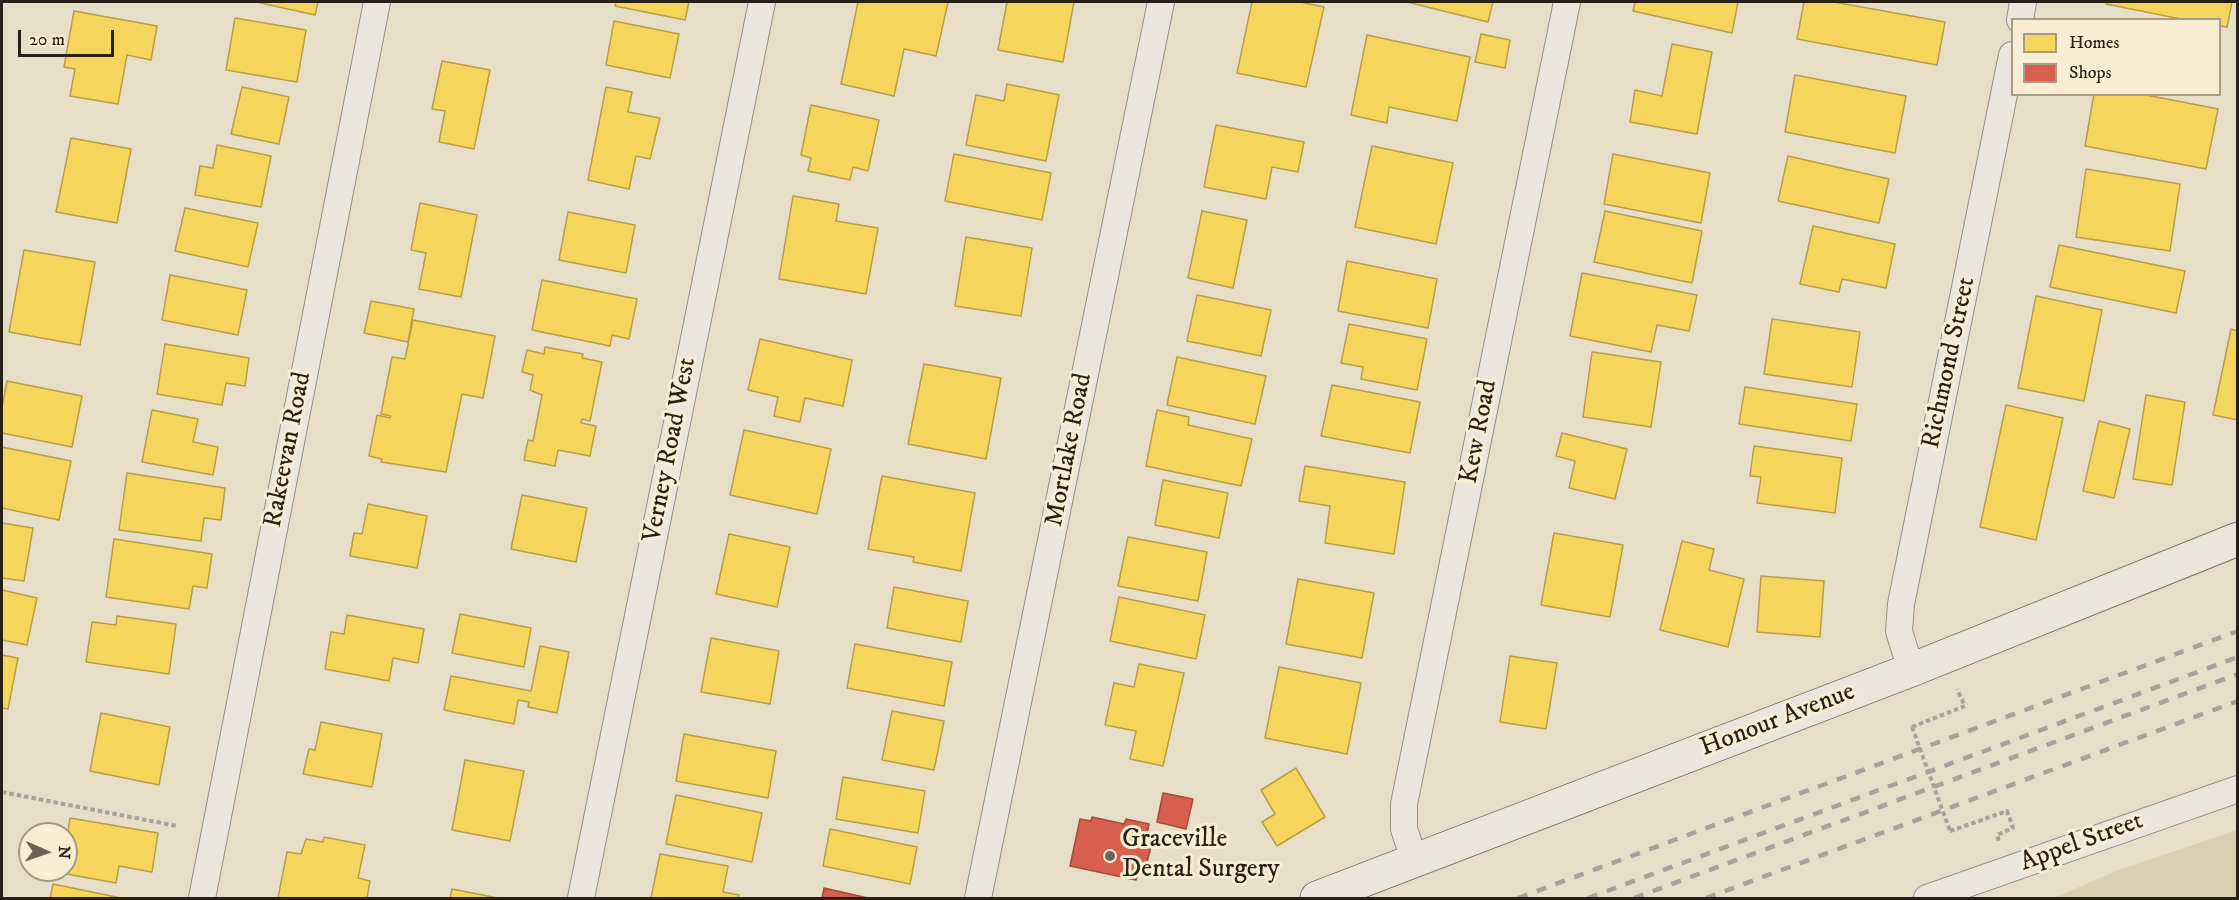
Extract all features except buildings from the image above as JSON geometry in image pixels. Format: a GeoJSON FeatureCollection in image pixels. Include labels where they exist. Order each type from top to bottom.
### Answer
{"type":"FeatureCollection","features":[{"type":"Feature","properties":{"kind":"main road","name":"Honour Avenue"},"geometry":{"type":"LineString","coordinates":[[1317,898],[1911,670],[2238,539]]}},
{"type":"Feature","properties":{"kind":"street","name":"Rakeevan Road"},"geometry":{"type":"LineString","coordinates":[[202,898],[377,2]]}},
{"type":"Feature","properties":{"kind":"street","name":"Verney Road West"},"geometry":{"type":"LineString","coordinates":[[580,898],[762,2]]}},
{"type":"Feature","properties":{"kind":"street","name":"Mortlake Road"},"geometry":{"type":"LineString","coordinates":[[978,898],[1161,2]]}},
{"type":"Feature","properties":{"kind":"street","name":"Kew Road"},"geometry":{"type":"LineString","coordinates":[[1415,862],[1404,829],[1404,804],[1567,2]]}},
{"type":"Feature","properties":{"kind":"street"},"geometry":{"type":"LineString","coordinates":[[2020,18],[2024,2]]}},
{"type":"Feature","properties":{"kind":"street","name":"Richmond Street"},"geometry":{"type":"LineString","coordinates":[[1911,670],[1899,631],[1901,604],[2011,65]]}},
{"type":"Feature","properties":{"kind":"street","name":"Appel Street"},"geometry":{"type":"LineString","coordinates":[[1928,898],[2238,789]]}},
{"type":"Feature","properties":{"kind":"path"},"geometry":{"type":"LineString","coordinates":[[1957,689],[1965,706],[1912,727],[1950,831],[2007,811],[2013,828],[1996,835],[2000,845]]}},
{"type":"Feature","properties":{"kind":"path"},"geometry":{"type":"LineString","coordinates":[[2,792],[177,826]]}},
{"type":"Feature","properties":{"kind":"shaded area"},"geometry":{"type":"Polygon","coordinates":[[[2237,830],[2237,898],[2054,898],[2116,871],[2237,830]]]}},
{"type":"Feature","properties":{"kind":"railway"},"geometry":{"type":"LineString","coordinates":[[1518,898],[2238,631]]}},
{"type":"Feature","properties":{"kind":"railway"},"geometry":{"type":"LineString","coordinates":[[1588,898],[2238,657]]}},
{"type":"Feature","properties":{"kind":"railway"},"geometry":{"type":"LineString","coordinates":[[1634,898],[2238,674]]}},
{"type":"Feature","properties":{"kind":"railway"},"geometry":{"type":"LineString","coordinates":[[1706,898],[2238,701]]}},
{"type":"Feature","properties":{"kind":"place","name":"Graceville Dental Surgery"},"geometry":{"type":"Point","coordinates":[1110,856]}}]}
